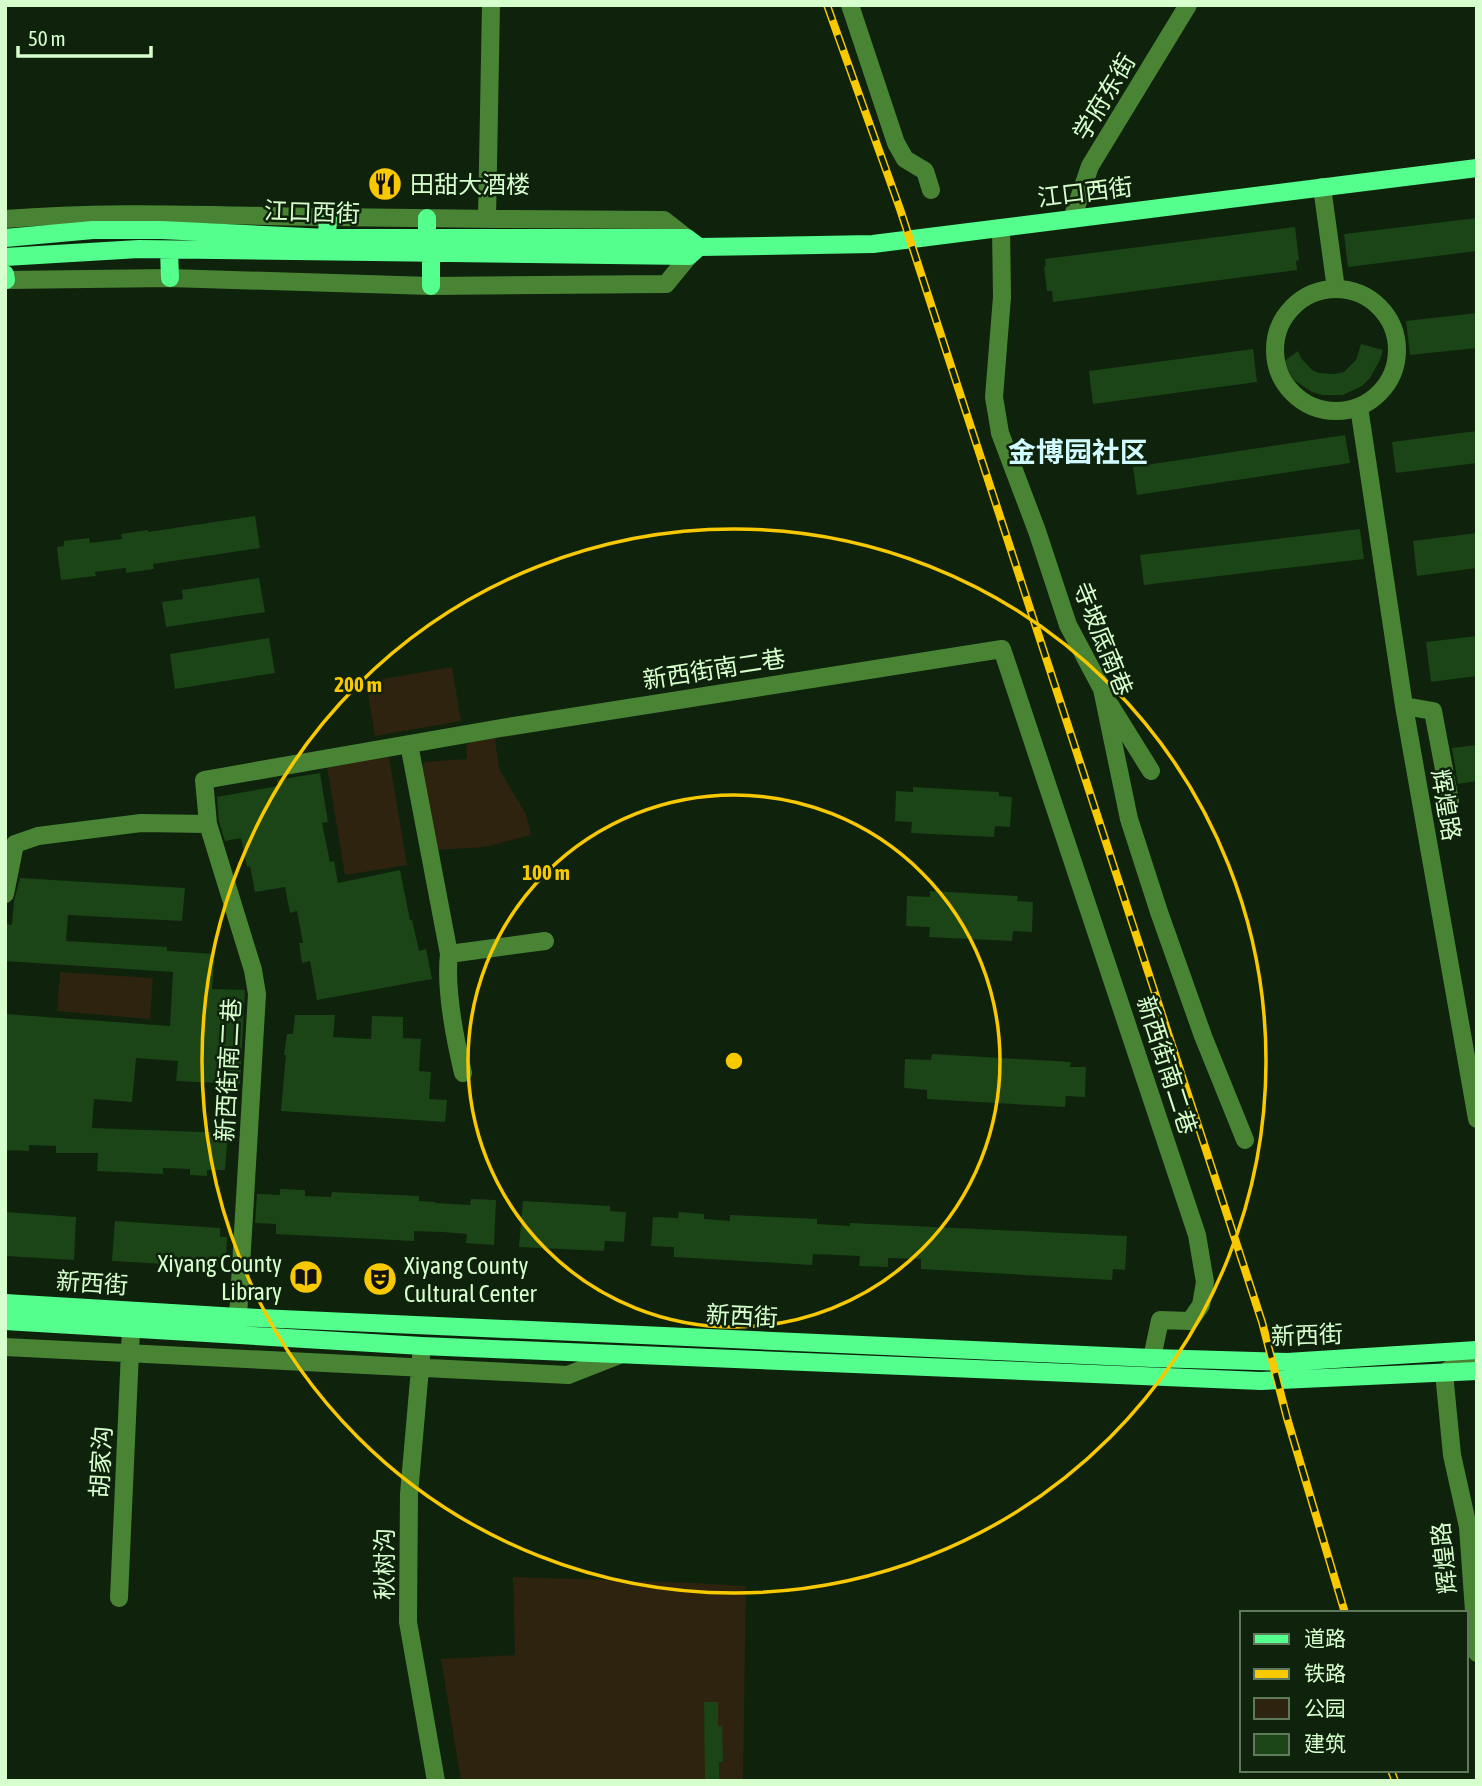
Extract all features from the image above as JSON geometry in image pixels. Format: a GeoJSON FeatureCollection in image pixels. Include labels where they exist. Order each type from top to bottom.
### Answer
{"type":"FeatureCollection","features":[{"type":"Feature","properties":{"kind":"main road","name":"江口西街"},"geometry":{"type":"LineString","coordinates":[[5,257],[139,249],[873,244],[1477,168]]}},
{"type":"Feature","properties":{"kind":"main road"},"geometry":{"type":"LineString","coordinates":[[327,238],[328,218]]}},
{"type":"Feature","properties":{"kind":"main road"},"geometry":{"type":"LineString","coordinates":[[427,218],[431,286]]}},
{"type":"Feature","properties":{"kind":"main road","name":"江口西街"},"geometry":{"type":"LineString","coordinates":[[5,238],[162,222],[429,246]]}},
{"type":"Feature","properties":{"kind":"main road"},"geometry":{"type":"LineString","coordinates":[[169,250],[170,278]]}},
{"type":"Feature","properties":{"kind":"main road","name":"新西街"},"geometry":{"type":"LineString","coordinates":[[5,1303],[238,1317],[1152,1358],[1287,1362],[1477,1351]]}},
{"type":"Feature","properties":{"kind":"main road","name":"新西街"},"geometry":{"type":"LineString","coordinates":[[5,1321],[422,1346],[1261,1381],[1477,1371]]}},
{"type":"Feature","properties":{"kind":"street"},"geometry":{"type":"LineString","coordinates":[[487,218],[491,5]]}},
{"type":"Feature","properties":{"kind":"street"},"geometry":{"type":"LineString","coordinates":[[850,5],[896,143],[905,159],[925,171],[931,190]]}},
{"type":"Feature","properties":{"kind":"street","name":"学府东街"},"geometry":{"type":"LineString","coordinates":[[1072,219],[1090,166],[1188,5]]}},
{"type":"Feature","properties":{"kind":"street"},"geometry":{"type":"LineString","coordinates":[[1322,187],[1336,289]]}},
{"type":"Feature","properties":{"kind":"street"},"geometry":{"type":"LineString","coordinates":[[5,219],[62,214],[162,222],[328,218],[664,220],[692,247],[666,284],[431,286],[170,278],[6,278]]}},
{"type":"Feature","properties":{"kind":"street","name":"寺坡底南巷"},"geometry":{"type":"LineString","coordinates":[[1001,228],[1002,297],[994,397],[1000,433],[1037,531],[1068,625],[1102,689],[1129,820],[1203,1036],[1245,1140]]}},
{"type":"Feature","properties":{"kind":"street"},"geometry":{"type":"LineString","coordinates":[[1336,289],[1360,294],[1381,309],[1389,319],[1397,344],[1397,357],[1389,382],[1371,400],[1347,411],[1321,410],[1308,405],[1288,388],[1276,364],[1276,339],[1284,317],[1301,300],[1322,291],[1336,289]]}},
{"type":"Feature","properties":{"kind":"street","name":"辉煌路"},"geometry":{"type":"LineString","coordinates":[[1359,407],[1404,706],[1477,1119]]}},
{"type":"Feature","properties":{"kind":"street","name":"新西街南二巷"},"geometry":{"type":"LineString","coordinates":[[238,1317],[257,994],[253,970],[208,824],[204,780],[501,728],[1002,649],[1197,1235],[1205,1282],[1201,1305],[1190,1321],[1160,1320],[1152,1358]]}},
{"type":"Feature","properties":{"kind":"street"},"geometry":{"type":"LineString","coordinates":[[1102,689],[1118,721],[1151,771]]}},
{"type":"Feature","properties":{"kind":"street"},"geometry":{"type":"LineString","coordinates":[[1404,706],[1433,711],[1450,801]]}},
{"type":"Feature","properties":{"kind":"street"},"geometry":{"type":"LineString","coordinates":[[409,744],[449,954],[447,972],[463,1073]]}},
{"type":"Feature","properties":{"kind":"street"},"geometry":{"type":"LineString","coordinates":[[5,894],[15,844],[38,836],[141,823],[208,824]]}},
{"type":"Feature","properties":{"kind":"street"},"geometry":{"type":"LineString","coordinates":[[449,954],[545,941]]}},
{"type":"Feature","properties":{"kind":"street","name":"胡家沟"},"geometry":{"type":"LineString","coordinates":[[119,1598],[131,1329]]}},
{"type":"Feature","properties":{"kind":"street","name":"秋树沟"},"geometry":{"type":"LineString","coordinates":[[422,1346],[409,1493],[408,1622],[436,1781]]}},
{"type":"Feature","properties":{"kind":"street"},"geometry":{"type":"LineString","coordinates":[[5,1347],[568,1375],[619,1355]]}},
{"type":"Feature","properties":{"kind":"street"},"geometry":{"type":"LineString","coordinates":[[1444,1373],[1477,1351]]}},
{"type":"Feature","properties":{"kind":"street","name":"辉煌路"},"geometry":{"type":"LineString","coordinates":[[1444,1373],[1452,1455],[1468,1527],[1477,1653]]}},
{"type":"Feature","properties":{"kind":"green space"},"geometry":{"type":"Polygon","coordinates":[[[452,667],[461,721],[375,736],[366,682],[452,667]]]}},
{"type":"Feature","properties":{"kind":"green space"},"geometry":{"type":"Polygon","coordinates":[[[480,737],[495,739],[499,769],[526,814],[531,835],[485,847],[437,850],[421,771],[424,762],[467,759],[466,745],[480,737]]]}},
{"type":"Feature","properties":{"kind":"green space"},"geometry":{"type":"Polygon","coordinates":[[[389,757],[407,865],[345,875],[327,767],[389,757]]]}},
{"type":"Feature","properties":{"kind":"green space"},"geometry":{"type":"Polygon","coordinates":[[[60,972],[153,978],[150,1019],[57,1011],[60,972]]]}},
{"type":"Feature","properties":{"kind":"green space"},"geometry":{"type":"Polygon","coordinates":[[[513,1577],[746,1586],[743,1781],[461,1781],[441,1659],[515,1655],[513,1577]]]}},
{"type":"Feature","properties":{"kind":"building"},"geometry":{"type":"Polygon","coordinates":[[[1477,218],[1477,251],[1348,267],[1344,234],[1477,218]]]}},
{"type":"Feature","properties":{"kind":"building"},"geometry":{"type":"Polygon","coordinates":[[[1295,227],[1299,260],[1296,261],[1297,270],[1053,302],[1052,291],[1047,291],[1045,259],[1295,227]]]}},
{"type":"Feature","properties":{"kind":"building"},"geometry":{"type":"Polygon","coordinates":[[[1477,313],[1477,348],[1410,355],[1406,321],[1477,313]]]}},
{"type":"Feature","properties":{"kind":"building"},"geometry":{"type":"Polygon","coordinates":[[[1361,344],[1383,350],[1380,360],[1362,386],[1343,395],[1312,392],[1294,380],[1283,362],[1298,351],[1312,370],[1335,374],[1344,372],[1356,360],[1361,344]]]}},
{"type":"Feature","properties":{"kind":"building"},"geometry":{"type":"Polygon","coordinates":[[[1253,349],[1257,382],[1093,404],[1089,371],[1253,349]]]}},
{"type":"Feature","properties":{"kind":"building"},"geometry":{"type":"Polygon","coordinates":[[[1477,431],[1477,463],[1396,473],[1392,442],[1477,431]]]}},
{"type":"Feature","properties":{"kind":"building"},"geometry":{"type":"Polygon","coordinates":[[[1345,435],[1350,463],[1137,495],[1133,467],[1345,435]]]}},
{"type":"Feature","properties":{"kind":"building"},"geometry":{"type":"Polygon","coordinates":[[[255,516],[260,548],[153,564],[154,569],[126,573],[126,568],[95,572],[96,576],[61,580],[57,547],[64,546],[64,541],[89,538],[90,543],[122,539],[121,534],[255,516]]]}},
{"type":"Feature","properties":{"kind":"building"},"geometry":{"type":"Polygon","coordinates":[[[1360,529],[1364,559],[1144,585],[1140,555],[1360,529]]]}},
{"type":"Feature","properties":{"kind":"building"},"geometry":{"type":"Polygon","coordinates":[[[1477,533],[1477,568],[1417,576],[1413,541],[1477,533]]]}},
{"type":"Feature","properties":{"kind":"building"},"geometry":{"type":"Polygon","coordinates":[[[259,578],[265,612],[166,627],[162,602],[183,599],[182,590],[259,578]]]}},
{"type":"Feature","properties":{"kind":"building"},"geometry":{"type":"Polygon","coordinates":[[[1477,636],[1477,676],[1431,682],[1426,642],[1477,636]]]}},
{"type":"Feature","properties":{"kind":"building"},"geometry":{"type":"Polygon","coordinates":[[[269,638],[275,673],[175,689],[170,654],[269,638]]]}},
{"type":"Feature","properties":{"kind":"building"},"geometry":{"type":"Polygon","coordinates":[[[1477,745],[1477,781],[1458,784],[1452,748],[1477,745]]]}},
{"type":"Feature","properties":{"kind":"building"},"geometry":{"type":"Polygon","coordinates":[[[320,773],[328,822],[322,823],[330,862],[334,861],[338,883],[400,870],[419,951],[426,949],[432,979],[317,1000],[310,961],[302,963],[299,943],[303,943],[297,911],[290,913],[285,887],[255,892],[241,838],[225,841],[219,822],[217,797],[278,786],[277,780],[320,773]]]}},
{"type":"Feature","properties":{"kind":"building"},"geometry":{"type":"Polygon","coordinates":[[[913,787],[999,792],[999,796],[1012,797],[1010,827],[995,826],[994,837],[911,833],[912,822],[895,821],[896,791],[913,792],[913,787]]]}},
{"type":"Feature","properties":{"kind":"building"},"geometry":{"type":"Polygon","coordinates":[[[20,878],[185,888],[182,921],[68,915],[66,941],[167,947],[167,951],[215,954],[212,989],[245,990],[240,1084],[176,1081],[178,1061],[136,1058],[132,1102],[94,1099],[92,1128],[228,1133],[225,1170],[207,1170],[207,1176],[190,1175],[190,1169],[163,1168],[163,1174],[97,1171],[98,1153],[56,1153],[56,1146],[29,1145],[29,1151],[5,1150],[5,1014],[170,1026],[173,972],[5,961],[5,924],[12,925],[20,878]]]}},
{"type":"Feature","properties":{"kind":"building"},"geometry":{"type":"Polygon","coordinates":[[[930,891],[1018,896],[1017,901],[1033,902],[1032,932],[1013,931],[1012,941],[929,937],[930,927],[906,926],[907,896],[930,897],[930,891]]]}},
{"type":"Feature","properties":{"kind":"building"},"geometry":{"type":"Polygon","coordinates":[[[295,1015],[335,1015],[333,1037],[371,1039],[372,1016],[403,1017],[403,1038],[421,1039],[419,1071],[431,1072],[429,1099],[447,1100],[445,1122],[281,1111],[287,1034],[293,1034],[295,1015]]]}},
{"type":"Feature","properties":{"kind":"building"},"geometry":{"type":"Polygon","coordinates":[[[932,1054],[1071,1062],[1070,1067],[1086,1067],[1085,1097],[1066,1096],[1065,1107],[927,1099],[927,1090],[904,1088],[905,1059],[931,1060],[932,1054]]]}},
{"type":"Feature","properties":{"kind":"building"},"geometry":{"type":"Polygon","coordinates":[[[280,1189],[305,1190],[305,1196],[331,1197],[332,1192],[419,1196],[419,1201],[470,1205],[471,1199],[496,1200],[494,1245],[466,1243],[467,1234],[443,1232],[414,1231],[414,1241],[276,1234],[276,1224],[255,1223],[257,1194],[280,1195],[280,1189]]]}},
{"type":"Feature","properties":{"kind":"building"},"geometry":{"type":"Polygon","coordinates":[[[523,1201],[610,1206],[610,1211],[626,1212],[624,1242],[605,1241],[604,1251],[519,1247],[523,1201]]]}},
{"type":"Feature","properties":{"kind":"building"},"geometry":{"type":"Polygon","coordinates":[[[5,1212],[76,1217],[74,1260],[5,1256],[5,1212]]]}},
{"type":"Feature","properties":{"kind":"building"},"geometry":{"type":"Polygon","coordinates":[[[679,1212],[704,1214],[704,1219],[730,1221],[730,1215],[817,1219],[817,1224],[850,1226],[850,1223],[1127,1236],[1125,1270],[1113,1269],[1112,1280],[921,1269],[921,1259],[888,1258],[888,1267],[859,1266],[860,1256],[813,1254],[812,1265],[674,1257],[674,1247],[651,1246],[653,1217],[678,1218],[679,1212]]]}},
{"type":"Feature","properties":{"kind":"building"},"geometry":{"type":"Polygon","coordinates":[[[115,1221],[220,1228],[220,1237],[227,1237],[226,1262],[218,1261],[218,1267],[112,1261],[115,1221]]]}},
{"type":"Feature","properties":{"kind":"building"},"geometry":{"type":"Polygon","coordinates":[[[704,1702],[718,1702],[723,1762],[719,1762],[719,1781],[705,1781],[704,1702]]]}},
{"type":"Feature","properties":{"kind":"railway"},"geometry":{"type":"LineString","coordinates":[[827,5],[900,209],[1262,1322],[1287,1418],[1344,1611]]}},
{"type":"Feature","properties":{"kind":"railway"},"geometry":{"type":"LineString","coordinates":[[1392,1772],[1395,1781]]}},
{"type":"Feature","properties":{"kind":"place","name":"田甜大酒楼"},"geometry":{"type":"Point","coordinates":[385,184]}},
{"type":"Feature","properties":{"kind":"place","name":"Xiyang County Library"},"geometry":{"type":"Point","coordinates":[306,1277]}},
{"type":"Feature","properties":{"kind":"place","name":"Xiyang County Cultural Center"},"geometry":{"type":"Point","coordinates":[380,1279]}},
{"type":"Feature","properties":{"kind":"district","name":"金博园社区"},"geometry":{"type":"Point","coordinates":[1078,452]}}]}
